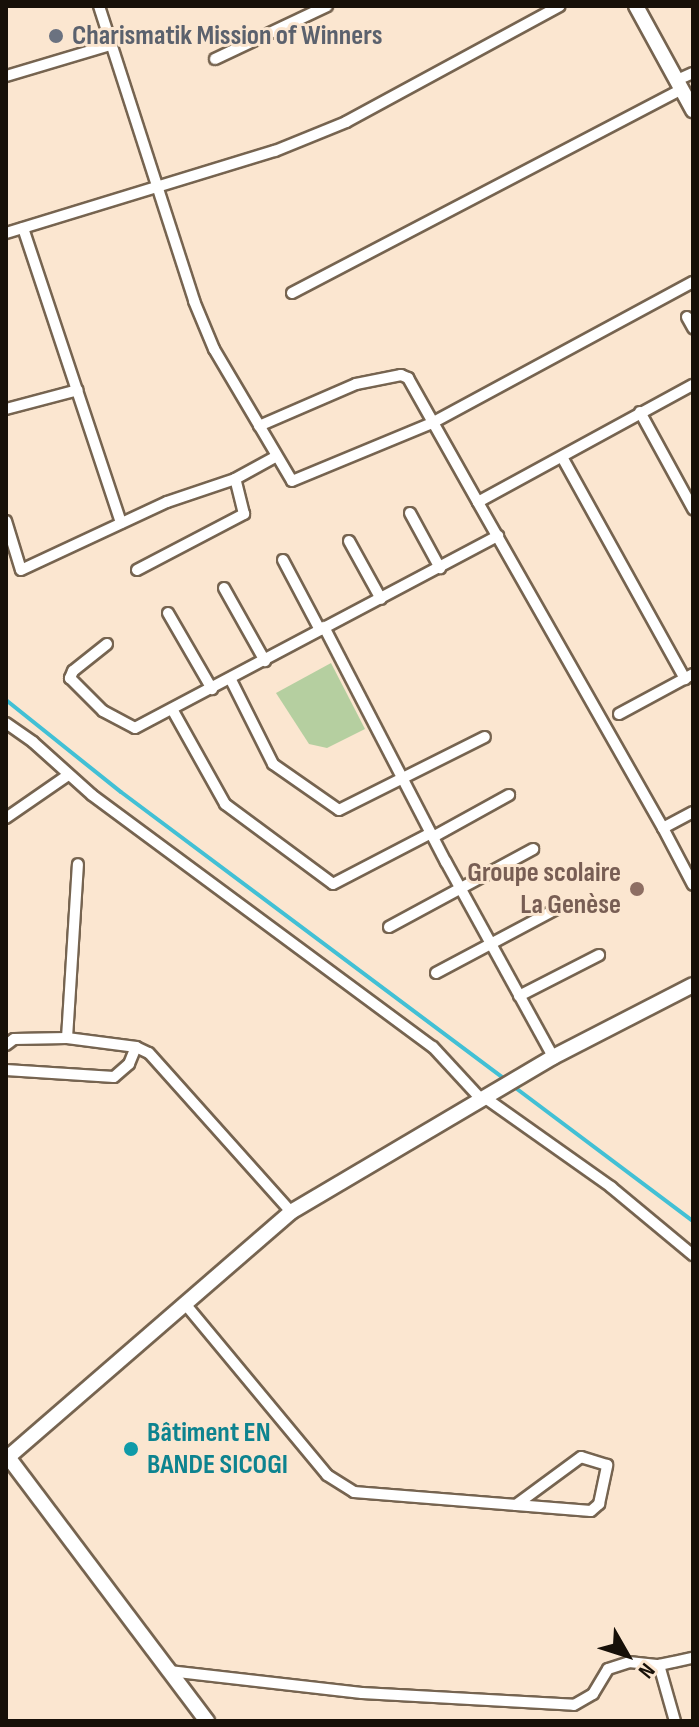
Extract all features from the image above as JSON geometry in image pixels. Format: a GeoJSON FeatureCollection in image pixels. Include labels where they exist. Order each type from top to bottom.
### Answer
{"type":"FeatureCollection","features":[{"type":"Feature","properties":{"kind":"street"},"geometry":{"type":"LineString","coordinates":[[99,6],[194,301],[214,349],[289,479],[296,481],[432,423],[693,282]]}},
{"type":"Feature","properties":{"kind":"street"},"geometry":{"type":"LineString","coordinates":[[215,59],[327,6]]}},
{"type":"Feature","properties":{"kind":"street"},"geometry":{"type":"LineString","coordinates":[[6,233],[275,151],[346,122],[560,6]]}},
{"type":"Feature","properties":{"kind":"street"},"geometry":{"type":"LineString","coordinates":[[636,6],[693,110]]}},
{"type":"Feature","properties":{"kind":"street"},"geometry":{"type":"LineString","coordinates":[[6,76],[110,45]]}},
{"type":"Feature","properties":{"kind":"street"},"geometry":{"type":"LineString","coordinates":[[292,293],[679,84],[693,73]]}},
{"type":"Feature","properties":{"kind":"street"},"geometry":{"type":"LineString","coordinates":[[23,228],[121,523]]}},
{"type":"Feature","properties":{"kind":"street"},"geometry":{"type":"LineString","coordinates":[[687,317],[693,328]]}},
{"type":"Feature","properties":{"kind":"street"},"geometry":{"type":"LineString","coordinates":[[259,426],[356,384],[392,374],[408,378],[693,885]]}},
{"type":"Feature","properties":{"kind":"street"},"geometry":{"type":"LineString","coordinates":[[478,502],[693,385]]}},
{"type":"Feature","properties":{"kind":"street"},"geometry":{"type":"LineString","coordinates":[[6,409],[78,390]]}},
{"type":"Feature","properties":{"kind":"street"},"geometry":{"type":"LineString","coordinates":[[640,412],[693,509]]}},
{"type":"Feature","properties":{"kind":"street"},"geometry":{"type":"LineString","coordinates":[[6,521],[21,570],[167,502],[235,479],[275,457]]}},
{"type":"Feature","properties":{"kind":"street"},"geometry":{"type":"LineString","coordinates":[[562,457],[689,676],[619,714]]}},
{"type":"Feature","properties":{"kind":"street"},"geometry":{"type":"LineString","coordinates":[[137,570],[244,514],[235,479]]}},
{"type":"Feature","properties":{"kind":"street"},"geometry":{"type":"LineString","coordinates":[[410,513],[440,568]]}},
{"type":"Feature","properties":{"kind":"street"},"geometry":{"type":"LineString","coordinates":[[107,644],[73,671],[70,678],[129,727],[135,728],[231,680],[322,628],[498,536]]}},
{"type":"Feature","properties":{"kind":"street"},"geometry":{"type":"LineString","coordinates":[[349,541],[381,599]]}},
{"type":"Feature","properties":{"kind":"street"},"geometry":{"type":"LineString","coordinates":[[283,560],[553,1057]]}},
{"type":"Feature","properties":{"kind":"street"},"geometry":{"type":"LineString","coordinates":[[224,588],[265,661]]}},
{"type":"Feature","properties":{"kind":"street"},"geometry":{"type":"LineString","coordinates":[[168,613],[212,689]]}},
{"type":"Feature","properties":{"kind":"street"},"geometry":{"type":"LineString","coordinates":[[231,680],[273,764],[339,810],[485,737]]}},
{"type":"Feature","properties":{"kind":"street"},"geometry":{"type":"LineString","coordinates":[[172,709],[225,804],[333,884],[509,795]]}},
{"type":"Feature","properties":{"kind":"street"},"geometry":{"type":"LineString","coordinates":[[6,723],[33,742],[68,775],[433,1047],[484,1098],[611,1187],[693,1255]]}},
{"type":"Feature","properties":{"kind":"street"},"geometry":{"type":"LineString","coordinates":[[6,818],[68,775]]}},
{"type":"Feature","properties":{"kind":"street"},"geometry":{"type":"LineString","coordinates":[[663,828],[693,812]]}},
{"type":"Feature","properties":{"kind":"street"},"geometry":{"type":"LineString","coordinates":[[389,927],[533,849]]}},
{"type":"Feature","properties":{"kind":"street"},"geometry":{"type":"LineString","coordinates":[[67,1038],[78,864]]}},
{"type":"Feature","properties":{"kind":"street"},"geometry":{"type":"LineString","coordinates":[[436,973],[562,906]]}},
{"type":"Feature","properties":{"kind":"street"},"geometry":{"type":"LineString","coordinates":[[519,996],[599,955]]}},
{"type":"Feature","properties":{"kind":"street"},"geometry":{"type":"LineString","coordinates":[[207,1721],[7,1458],[291,1212],[553,1057],[693,985]]}},
{"type":"Feature","properties":{"kind":"street"},"geometry":{"type":"LineString","coordinates":[[6,1045],[14,1039],[67,1038],[136,1047],[162,1064],[291,1212]]}},
{"type":"Feature","properties":{"kind":"street"},"geometry":{"type":"LineString","coordinates":[[6,1070],[104,1079],[114,1077],[129,1064],[136,1047]]}},
{"type":"Feature","properties":{"kind":"street"},"geometry":{"type":"LineString","coordinates":[[186,1305],[338,1484],[354,1492],[516,1505],[596,1509],[607,1465],[581,1457],[516,1505]]}},
{"type":"Feature","properties":{"kind":"street"},"geometry":{"type":"LineString","coordinates":[[169,1671],[362,1693],[574,1705],[593,1694],[608,1669],[629,1662],[659,1665],[693,1658]]}},
{"type":"Feature","properties":{"kind":"street"},"geometry":{"type":"LineString","coordinates":[[659,1665],[675,1721]]}},
{"type":"Feature","properties":{"kind":"green space"},"geometry":{"type":"Polygon","coordinates":[[[331,663],[365,729],[327,748],[309,744],[276,693],[331,663]]]}},
{"type":"Feature","properties":{"kind":"waterway"},"geometry":{"type":"LineString","coordinates":[[6,700],[121,792],[506,1080]]}},
{"type":"Feature","properties":{"kind":"waterway"},"geometry":{"type":"LineString","coordinates":[[513,1086],[693,1221]]}},
{"type":"Feature","properties":{"kind":"place","name":"Charismatik Mission of Winners"},"geometry":{"type":"Point","coordinates":[56,36]}},
{"type":"Feature","properties":{"kind":"place","name":"Groupe scolaire La Genèse"},"geometry":{"type":"Point","coordinates":[637,889]}},
{"type":"Feature","properties":{"kind":"place","name":"Bâtiment EN BANDE SICOGI"},"geometry":{"type":"Point","coordinates":[131,1449]}}]}
